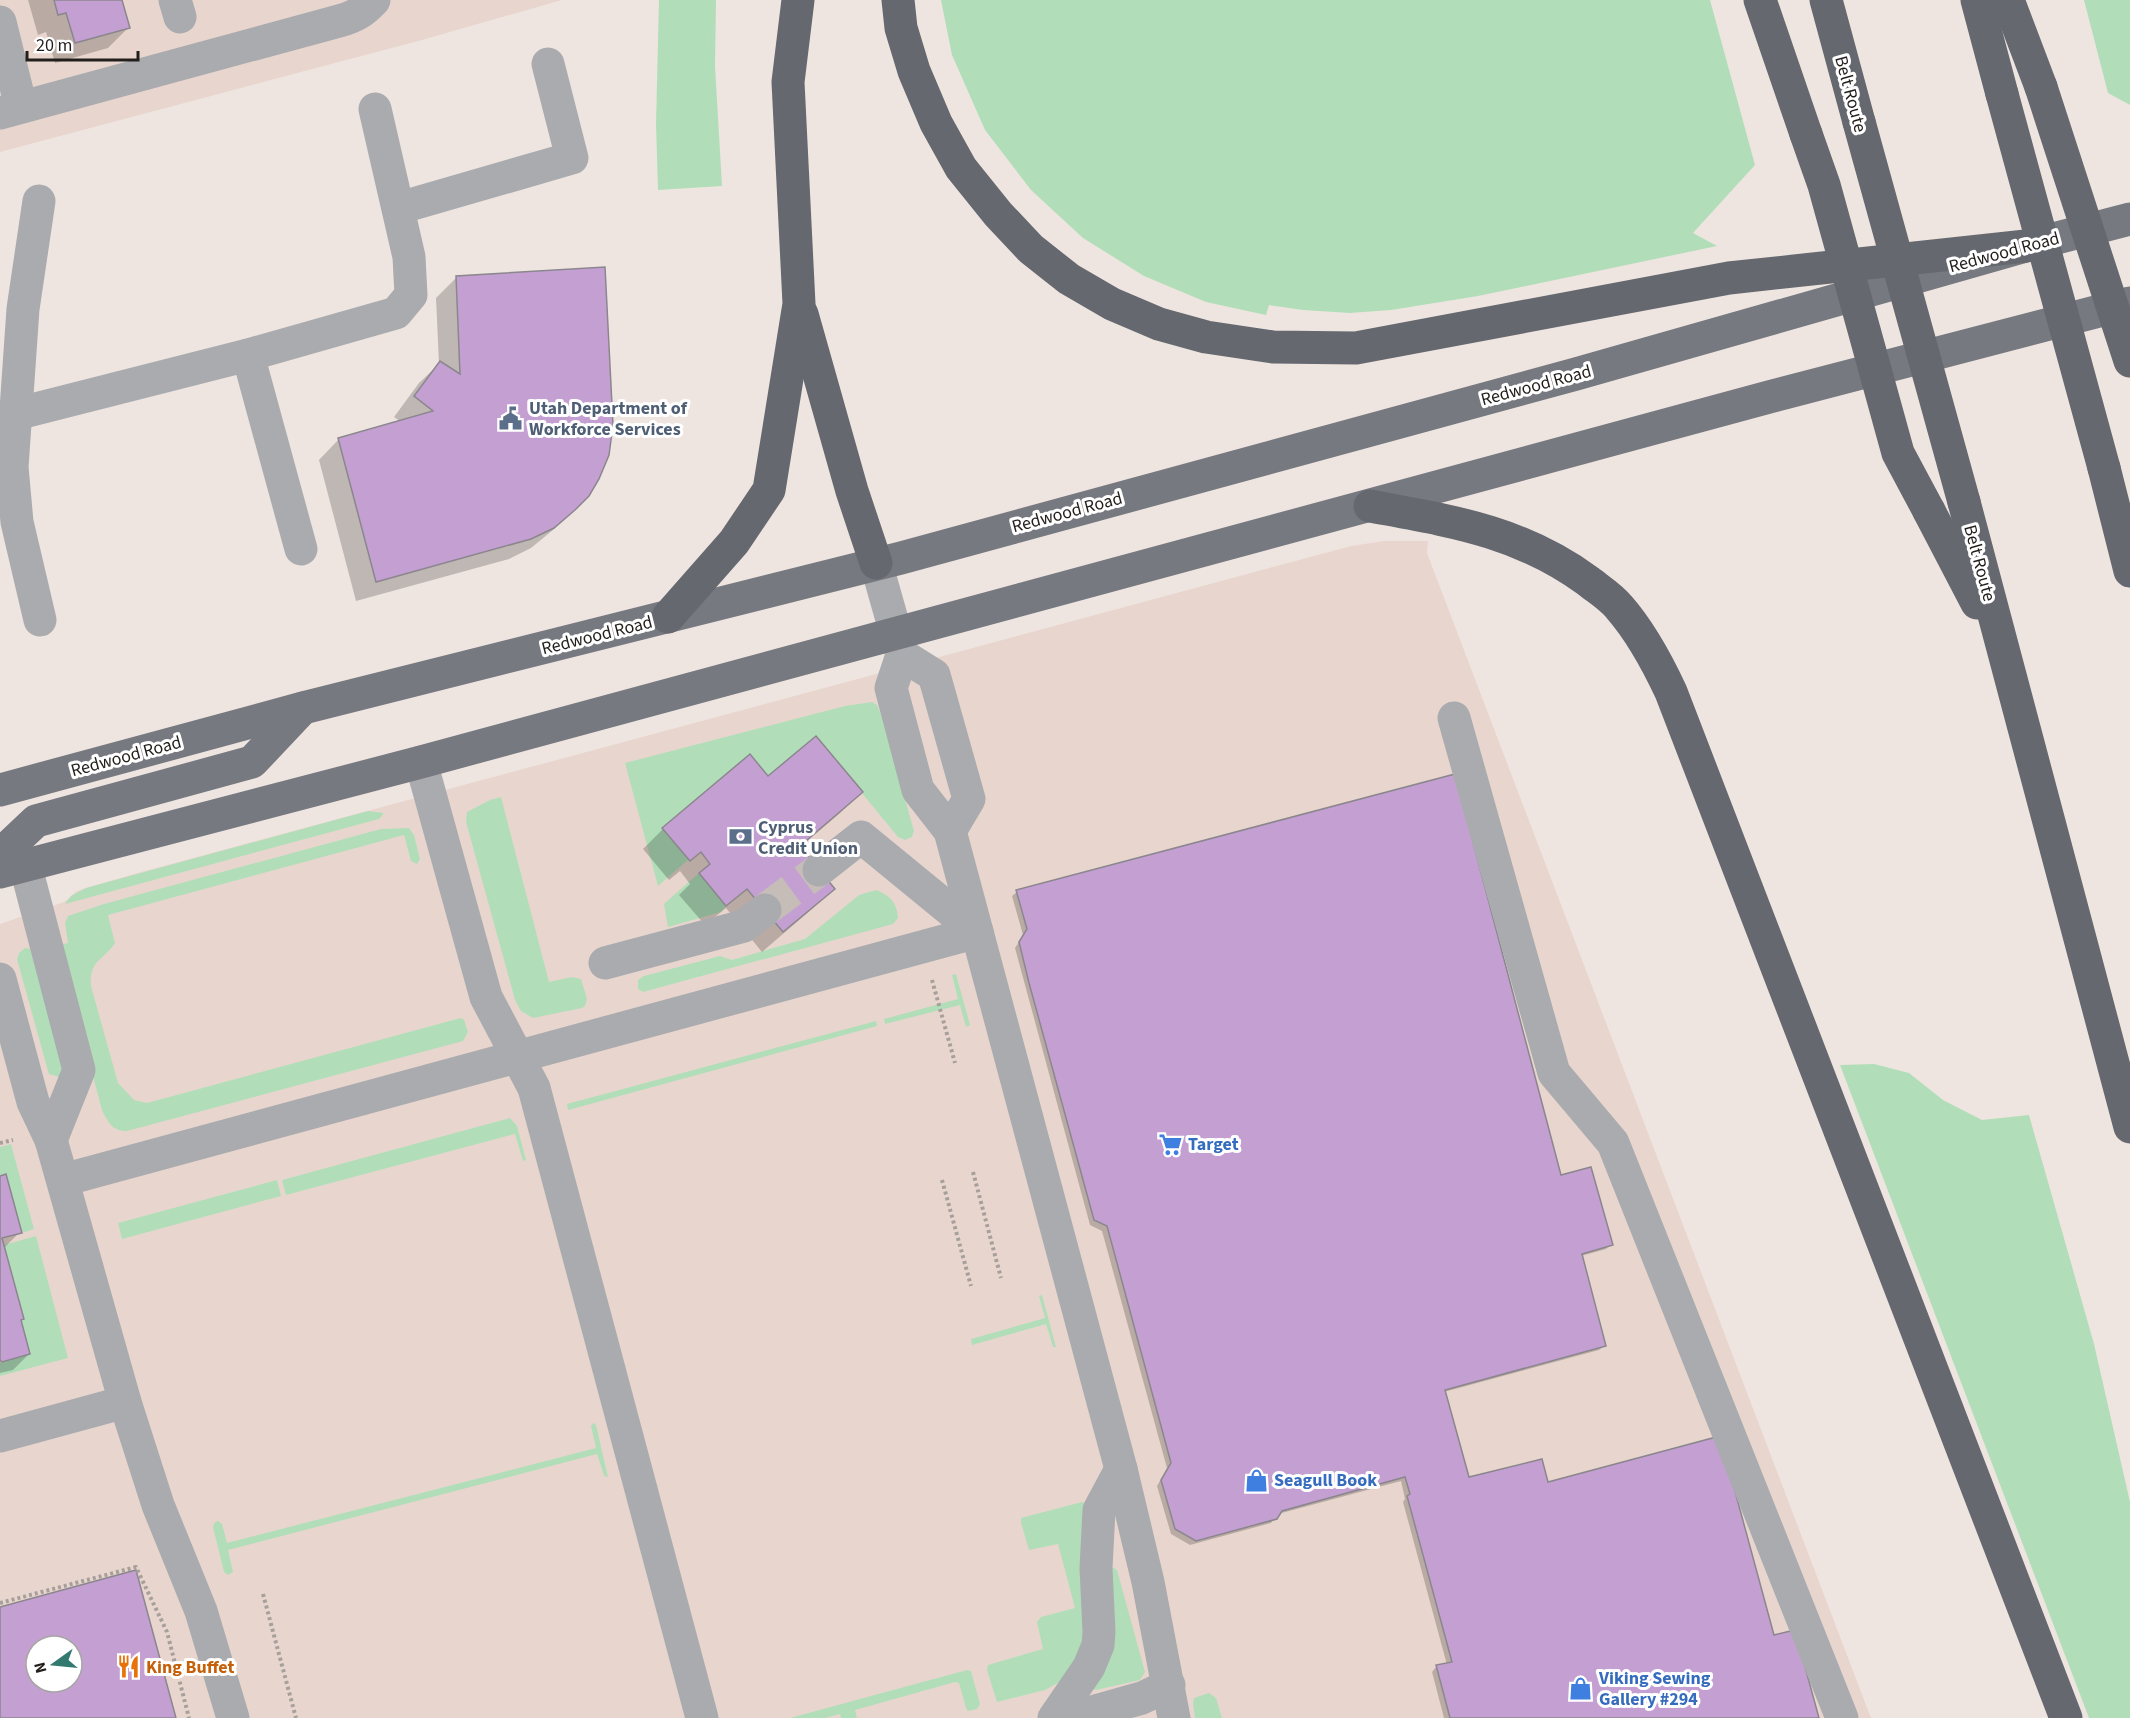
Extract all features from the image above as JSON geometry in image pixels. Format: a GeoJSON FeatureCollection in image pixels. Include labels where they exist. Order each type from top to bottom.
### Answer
{"type":"FeatureCollection","features":[{"type":"Feature","properties":{"kind":"highway"},"geometry":{"type":"LineString","coordinates":[[668,617],[734,542],[769,490],[799,304],[788,82],[798,0]]}},
{"type":"Feature","properties":{"kind":"highway"},"geometry":{"type":"LineString","coordinates":[[898,0],[901,28],[914,71],[936,123],[962,168],[998,214],[1031,249],[1069,279],[1112,304],[1159,324],[1206,337],[1273,347],[1356,348],[1729,278],[2026,246]]}},
{"type":"Feature","properties":{"kind":"highway"},"geometry":{"type":"LineString","coordinates":[[1760,0],[1824,185],[1898,453],[2004,655]]}},
{"type":"Feature","properties":{"kind":"highway","name":"Belt Route"},"geometry":{"type":"LineString","coordinates":[[1826,0],[1964,502],[2130,1126]]}},
{"type":"Feature","properties":{"kind":"highway"},"geometry":{"type":"LineString","coordinates":[[1977,0],[2130,571]]}},
{"type":"Feature","properties":{"kind":"highway"},"geometry":{"type":"LineString","coordinates":[[2008,0],[2041,87],[2130,361]]}},
{"type":"Feature","properties":{"kind":"highway"},"geometry":{"type":"LineString","coordinates":[[799,304],[852,491],[876,563]]}},
{"type":"Feature","properties":{"kind":"highway"},"geometry":{"type":"LineString","coordinates":[[1370,506],[1455,522],[1537,549],[1566,565],[1618,605],[1657,663],[1671,692],[2066,1718]]}},
{"type":"Feature","properties":{"kind":"main road","name":"Redwood Road"},"geometry":{"type":"LineString","coordinates":[[0,790],[303,708],[876,563],[1576,374],[2026,246],[2130,219]]}},
{"type":"Feature","properties":{"kind":"main road"},"geometry":{"type":"LineString","coordinates":[[8,863],[899,644],[1370,506],[1757,400],[2130,303]]}},
{"type":"Feature","properties":{"kind":"main road"},"geometry":{"type":"LineString","coordinates":[[8,863],[36,821],[252,762],[303,708]]}},
{"type":"Feature","properties":{"kind":"lane"},"geometry":{"type":"LineString","coordinates":[[0,22],[10,110],[353,17],[374,0]]}},
{"type":"Feature","properties":{"kind":"lane"},"geometry":{"type":"LineString","coordinates":[[399,208],[572,158],[548,64]]}},
{"type":"Feature","properties":{"kind":"lane"},"geometry":{"type":"LineString","coordinates":[[8,416],[248,355],[379,319],[396,313],[402,308],[411,296],[409,257],[375,109]]}},
{"type":"Feature","properties":{"kind":"lane"},"geometry":{"type":"LineString","coordinates":[[39,201],[8,416],[17,522],[40,620]]}},
{"type":"Feature","properties":{"kind":"lane"},"geometry":{"type":"LineString","coordinates":[[248,355],[301,549]]}},
{"type":"Feature","properties":{"kind":"lane"},"geometry":{"type":"LineString","coordinates":[[876,563],[899,644],[891,688],[918,790],[950,831],[1120,1469],[1148,1582],[1174,1718]]}},
{"type":"Feature","properties":{"kind":"lane"},"geometry":{"type":"LineString","coordinates":[[899,644],[934,675],[969,799],[950,831]]}},
{"type":"Feature","properties":{"kind":"lane"},"geometry":{"type":"LineString","coordinates":[[1454,718],[1554,1073],[1613,1143],[1842,1718]]}},
{"type":"Feature","properties":{"kind":"lane"},"geometry":{"type":"LineString","coordinates":[[421,762],[486,997],[534,1088],[702,1718]]}},
{"type":"Feature","properties":{"kind":"lane"},"geometry":{"type":"LineString","coordinates":[[819,870],[861,837],[976,932]]}},
{"type":"Feature","properties":{"kind":"lane"},"geometry":{"type":"LineString","coordinates":[[8,863],[79,1070],[51,1140]]}},
{"type":"Feature","properties":{"kind":"lane"},"geometry":{"type":"LineString","coordinates":[[605,963],[744,926],[765,910]]}},
{"type":"Feature","properties":{"kind":"lane"},"geometry":{"type":"LineString","coordinates":[[63,1180],[976,932]]}},
{"type":"Feature","properties":{"kind":"lane"},"geometry":{"type":"LineString","coordinates":[[0,979],[33,1102],[51,1140],[63,1180],[125,1402],[158,1505],[201,1611],[232,1718]]}},
{"type":"Feature","properties":{"kind":"lane"},"geometry":{"type":"LineString","coordinates":[[0,1436],[125,1402]]}},
{"type":"Feature","properties":{"kind":"lane"},"geometry":{"type":"LineString","coordinates":[[1054,1718],[1089,1667],[1098,1646],[1100,1632],[1096,1568],[1099,1510],[1120,1469]]}},
{"type":"Feature","properties":{"kind":"lane"},"geometry":{"type":"LineString","coordinates":[[1071,1718],[1142,1698],[1169,1685]]}},
{"type":"Feature","properties":{"kind":"path"},"geometry":{"type":"LineString","coordinates":[[923,946],[955,1063]]}},
{"type":"Feature","properties":{"kind":"path"},"geometry":{"type":"LineString","coordinates":[[973,1172],[1001,1278]]}},
{"type":"Feature","properties":{"kind":"path"},"geometry":{"type":"LineString","coordinates":[[942,1180],[971,1286]]}},
{"type":"Feature","properties":{"kind":"path"},"geometry":{"type":"LineString","coordinates":[[0,1603],[136,1567],[167,1632],[189,1718]]}},
{"type":"Feature","properties":{"kind":"path"},"geometry":{"type":"LineString","coordinates":[[263,1594],[296,1718]]}},
{"type":"Feature","properties":{"kind":"shaded area"},"geometry":{"type":"Polygon","coordinates":[[[0,0],[562,0],[422,40],[0,152],[0,0]]]}},
{"type":"Feature","properties":{"kind":"shaded area"},"geometry":{"type":"Polygon","coordinates":[[[1384,541],[1428,541],[1427,553],[1871,1718],[0,1718],[0,924],[64,902],[77,891],[1351,546],[1384,541]]]}},
{"type":"Feature","properties":{"kind":"green space"},"geometry":{"type":"Polygon","coordinates":[[[659,0],[716,0],[715,66],[722,186],[658,190],[656,124],[659,0]]]}},
{"type":"Feature","properties":{"kind":"green space"},"geometry":{"type":"Polygon","coordinates":[[[941,0],[1710,0],[1755,165],[1693,233],[1717,246],[1478,296],[1391,310],[1350,313],[1269,305],[1266,315],[1206,302],[1144,276],[1083,238],[1031,190],[985,130],[952,55],[941,0]]]}},
{"type":"Feature","properties":{"kind":"green space"},"geometry":{"type":"Polygon","coordinates":[[[2084,0],[2130,0],[2130,105],[2108,93],[2084,0]]]}},
{"type":"Feature","properties":{"kind":"green space"},"geometry":{"type":"Polygon","coordinates":[[[872,702],[877,705],[882,717],[914,831],[912,837],[905,840],[898,837],[815,736],[768,776],[750,754],[663,827],[689,859],[658,886],[625,763],[845,706],[872,702]]]}},
{"type":"Feature","properties":{"kind":"green space"},"geometry":{"type":"Polygon","coordinates":[[[501,797],[549,982],[572,977],[581,979],[587,999],[582,1008],[533,1018],[521,1011],[515,1000],[466,822],[467,812],[501,797]]]}},
{"type":"Feature","properties":{"kind":"green space"},"geometry":{"type":"Polygon","coordinates":[[[368,811],[384,813],[379,819],[65,904],[71,896],[86,888],[368,811]]]}},
{"type":"Feature","properties":{"kind":"green space"},"geometry":{"type":"Polygon","coordinates":[[[409,828],[414,835],[420,859],[417,864],[411,861],[404,835],[108,915],[115,943],[92,971],[91,986],[118,1083],[134,1100],[147,1103],[461,1018],[468,1032],[463,1041],[127,1131],[118,1130],[111,1125],[102,1110],[58,945],[68,943],[65,923],[68,916],[104,904],[381,829],[409,828]]]}},
{"type":"Feature","properties":{"kind":"green space"},"geometry":{"type":"Polygon","coordinates":[[[699,873],[726,906],[721,912],[668,927],[664,904],[699,873]]]}},
{"type":"Feature","properties":{"kind":"green space"},"geometry":{"type":"Polygon","coordinates":[[[876,890],[889,897],[894,904],[898,918],[893,924],[643,992],[638,989],[638,980],[644,976],[720,956],[732,960],[805,939],[859,895],[876,890]]]}},
{"type":"Feature","properties":{"kind":"green space"},"geometry":{"type":"Polygon","coordinates":[[[25,948],[32,949],[66,1066],[59,1077],[49,1074],[17,959],[19,953],[25,948]]]}},
{"type":"Feature","properties":{"kind":"green space"},"geometry":{"type":"Polygon","coordinates":[[[956,974],[970,1025],[966,1027],[960,1005],[885,1024],[884,1019],[958,999],[952,975],[956,974]]]}},
{"type":"Feature","properties":{"kind":"green space"},"geometry":{"type":"Polygon","coordinates":[[[876,1021],[877,1026],[568,1110],[567,1104],[876,1021]]]}},
{"type":"Feature","properties":{"kind":"green space"},"geometry":{"type":"Polygon","coordinates":[[[1874,1064],[1909,1073],[1943,1100],[1982,1120],[2029,1115],[2094,1344],[2130,1502],[2130,1718],[2089,1718],[1840,1065],[1874,1064]]]}},
{"type":"Feature","properties":{"kind":"green space"},"geometry":{"type":"Polygon","coordinates":[[[510,1118],[517,1126],[526,1160],[523,1161],[515,1134],[286,1195],[282,1180],[510,1118]]]}},
{"type":"Feature","properties":{"kind":"green space"},"geometry":{"type":"Polygon","coordinates":[[[11,1144],[34,1229],[22,1233],[6,1174],[0,1176],[0,1147],[11,1144]]]}},
{"type":"Feature","properties":{"kind":"green space"},"geometry":{"type":"Polygon","coordinates":[[[277,1180],[281,1196],[122,1239],[118,1223],[277,1180]]]}},
{"type":"Feature","properties":{"kind":"green space"},"geometry":{"type":"Polygon","coordinates":[[[36,1236],[68,1358],[0,1376],[0,1363],[30,1354],[21,1320],[24,1319],[4,1245],[36,1236]]]}},
{"type":"Feature","properties":{"kind":"green space"},"geometry":{"type":"Polygon","coordinates":[[[1042,1295],[1056,1347],[1053,1347],[1046,1324],[972,1345],[971,1339],[1045,1318],[1039,1296],[1042,1295]]]}},
{"type":"Feature","properties":{"kind":"green space"},"geometry":{"type":"Polygon","coordinates":[[[593,1423],[596,1425],[608,1477],[604,1476],[597,1454],[228,1550],[233,1572],[228,1575],[224,1572],[213,1527],[215,1522],[222,1524],[227,1543],[596,1448],[591,1426],[593,1423]]]}},
{"type":"Feature","properties":{"kind":"green space"},"geometry":{"type":"Polygon","coordinates":[[[1082,1502],[1086,1504],[1089,1633],[1065,1679],[1045,1690],[997,1702],[987,1670],[988,1665],[1043,1649],[1037,1622],[1041,1617],[1075,1608],[1058,1544],[1029,1550],[1021,1518],[1082,1502]]]}},
{"type":"Feature","properties":{"kind":"green space"},"geometry":{"type":"Polygon","coordinates":[[[1112,1567],[1117,1570],[1145,1672],[1140,1680],[1096,1690],[1093,1689],[1112,1567]]]}},
{"type":"Feature","properties":{"kind":"green space"},"geometry":{"type":"Polygon","coordinates":[[[967,1670],[971,1671],[980,1704],[977,1709],[968,1711],[959,1683],[955,1682],[855,1710],[857,1718],[841,1718],[840,1714],[825,1718],[790,1718],[967,1670]]]}},
{"type":"Feature","properties":{"kind":"green space"},"geometry":{"type":"Polygon","coordinates":[[[1209,1693],[1216,1698],[1222,1718],[1195,1718],[1194,1698],[1209,1693]]]}},
{"type":"Feature","properties":{"kind":"building"},"geometry":{"type":"Polygon","coordinates":[[[54,0],[122,0],[130,28],[75,43],[66,13],[58,15],[54,0]]]}},
{"type":"Feature","properties":{"kind":"building","name":"Utah Department of Workforce Services"},"geometry":{"type":"Polygon","coordinates":[[[605,267],[613,425],[609,455],[589,496],[554,528],[531,539],[376,582],[338,438],[433,411],[414,396],[440,361],[460,374],[456,276],[605,267]]]}},
{"type":"Feature","properties":{"kind":"building","name":"Cyprus Credit Union"},"geometry":{"type":"Polygon","coordinates":[[[816,736],[863,792],[800,846],[835,889],[783,932],[747,889],[726,906],[699,873],[710,864],[701,852],[690,861],[662,828],[750,754],[768,776],[816,736]]]}},
{"type":"Feature","properties":{"kind":"building"},"geometry":{"type":"Polygon","coordinates":[[[1455,774],[1561,1175],[1591,1167],[1613,1245],[1582,1254],[1606,1346],[1445,1390],[1469,1477],[1542,1459],[1548,1482],[1720,1436],[1774,1635],[1795,1630],[1819,1718],[1450,1718],[1436,1665],[1452,1662],[1407,1496],[1410,1494],[1405,1477],[1282,1511],[1277,1519],[1196,1541],[1175,1529],[1161,1480],[1171,1463],[1107,1226],[1094,1220],[1029,983],[1019,942],[1027,929],[1016,890],[1455,774]]]}},
{"type":"Feature","properties":{"kind":"building"},"geometry":{"type":"Polygon","coordinates":[[[6,1174],[22,1233],[2,1238],[24,1319],[21,1320],[30,1354],[2,1362],[0,1360],[0,1176],[6,1174]]]}},
{"type":"Feature","properties":{"kind":"building"},"geometry":{"type":"Polygon","coordinates":[[[136,1570],[176,1718],[0,1718],[0,1607],[136,1570]]]}},
{"type":"Feature","properties":{"kind":"tunnel"},"geometry":{"type":"LineString","coordinates":[[765,910],[819,870]]}},
{"type":"Feature","properties":{"kind":"place","name":"Utah Department of Workforce Services"},"geometry":{"type":"Point","coordinates":[511,418]}},
{"type":"Feature","properties":{"kind":"place","name":"Cyprus Credit Union"},"geometry":{"type":"Point","coordinates":[740,837]}},
{"type":"Feature","properties":{"kind":"place","name":"Target"},"geometry":{"type":"Point","coordinates":[1170,1144]}},
{"type":"Feature","properties":{"kind":"place","name":"Seagull Book"},"geometry":{"type":"Point","coordinates":[1256,1480]}},
{"type":"Feature","properties":{"kind":"place","name":"King Buffet"},"geometry":{"type":"Point","coordinates":[128,1667]}},
{"type":"Feature","properties":{"kind":"place","name":"Viking Sewing Gallery #294"},"geometry":{"type":"Point","coordinates":[1581,1688]}}]}
